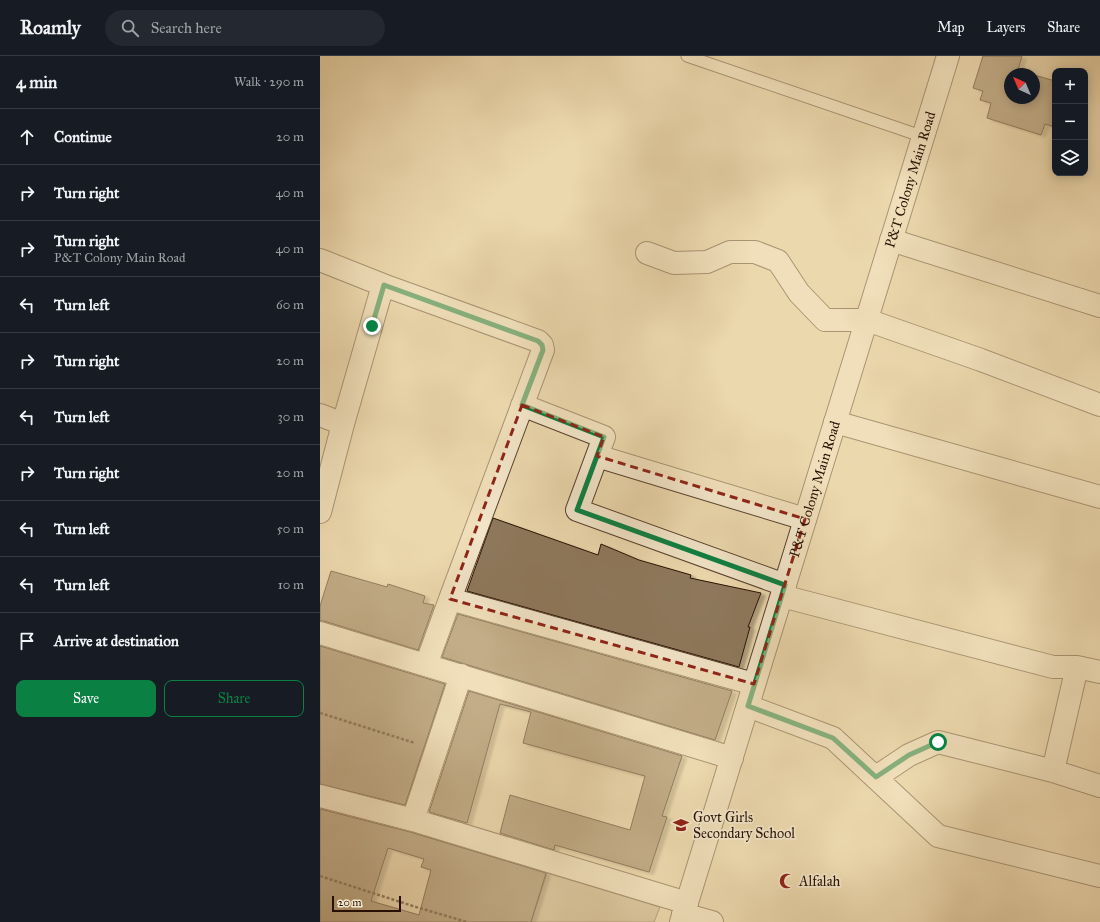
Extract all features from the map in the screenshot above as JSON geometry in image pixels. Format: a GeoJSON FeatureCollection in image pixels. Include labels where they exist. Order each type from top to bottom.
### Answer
{"type":"FeatureCollection","features":[{"type":"Feature","properties":{"kind":"street","name":"P&T Colony Main Road"},"geometry":{"type":"LineString","coordinates":[[684,913],[948,56]]}},
{"type":"Feature","properties":{"kind":"street"},"geometry":{"type":"LineString","coordinates":[[891,240],[1100,306]]}},
{"type":"Feature","properties":{"kind":"street"},"geometry":{"type":"LineString","coordinates":[[647,253],[674,263],[707,262],[730,252],[755,252],[778,261],[799,293],[825,320],[867,320],[981,360],[1100,405]]}},
{"type":"Feature","properties":{"kind":"street"},"geometry":{"type":"LineString","coordinates":[[320,260],[538,341],[542,345],[543,350],[426,665]]}},
{"type":"Feature","properties":{"kind":"street"},"geometry":{"type":"LineString","coordinates":[[320,512],[325,472],[343,424],[384,285]]}},
{"type":"Feature","properties":{"kind":"street"},"geometry":{"type":"LineString","coordinates":[[522,405],[604,437],[577,510],[783,590],[1053,667],[1077,667],[1100,672]]}},
{"type":"Feature","properties":{"kind":"street"},"geometry":{"type":"LineString","coordinates":[[320,415],[343,424]]}},
{"type":"Feature","properties":{"kind":"street"},"geometry":{"type":"LineString","coordinates":[[835,422],[1100,497]]}},
{"type":"Feature","properties":{"kind":"street"},"geometry":{"type":"LineString","coordinates":[[597,456],[805,520]]}},
{"type":"Feature","properties":{"kind":"street"},"geometry":{"type":"LineString","coordinates":[[450,599],[754,684]]}},
{"type":"Feature","properties":{"kind":"street"},"geometry":{"type":"LineString","coordinates":[[320,633],[732,758]]}},
{"type":"Feature","properties":{"kind":"street"},"geometry":{"type":"LineString","coordinates":[[1052,771],[1077,667]]}},
{"type":"Feature","properties":{"kind":"street"},"geometry":{"type":"LineString","coordinates":[[414,820],[461,676]]}},
{"type":"Feature","properties":{"kind":"street"},"geometry":{"type":"LineString","coordinates":[[748,706],[833,738],[938,836],[1100,876]]}},
{"type":"Feature","properties":{"kind":"street"},"geometry":{"type":"LineString","coordinates":[[876,777],[909,755],[938,742],[1052,771],[1100,786]]}},
{"type":"Feature","properties":{"kind":"street"},"geometry":{"type":"LineString","coordinates":[[320,796],[414,820],[712,922]]}},
{"type":"Feature","properties":{"kind":"lane"},"geometry":{"type":"LineString","coordinates":[[686,56],[924,137]]}},
{"type":"Feature","properties":{"kind":"path"},"geometry":{"type":"LineString","coordinates":[[320,713],[436,750]]}},
{"type":"Feature","properties":{"kind":"path"},"geometry":{"type":"LineString","coordinates":[[320,876],[467,922]]}},
{"type":"Feature","properties":{"kind":"highlighted area"},"geometry":{"type":"Polygon","coordinates":[[[522,405],[604,437],[597,456],[805,519],[754,684],[450,599],[522,405]]]}},
{"type":"Feature","properties":{"kind":"shaded area"},"geometry":{"type":"Polygon","coordinates":[[[547,873],[660,907],[654,922],[531,922],[547,873]]]}},
{"type":"Feature","properties":{"kind":"building"},"geometry":{"type":"Polygon","coordinates":[[[983,56],[1022,56],[1019,68],[1004,68],[1004,104],[1040,104],[1040,77],[1052,80],[1052,126],[1045,124],[1041,135],[987,118],[991,103],[980,100],[983,91],[973,88],[983,56]]]}},
{"type":"Feature","properties":{"kind":"building"},"geometry":{"type":"Polygon","coordinates":[[[493,518],[598,555],[601,544],[639,560],[691,575],[690,578],[761,593],[748,627],[750,627],[739,667],[467,591],[493,518]]]}},
{"type":"Feature","properties":{"kind":"building"},"geometry":{"type":"Polygon","coordinates":[[[331,571],[387,587],[388,584],[425,596],[423,603],[434,605],[418,650],[320,621],[320,606],[331,571]]]}},
{"type":"Feature","properties":{"kind":"building"},"geometry":{"type":"Polygon","coordinates":[[[458,614],[732,691],[715,740],[442,657],[458,614]]]}},
{"type":"Feature","properties":{"kind":"building"},"geometry":{"type":"Polygon","coordinates":[[[320,646],[445,684],[405,805],[320,784],[320,646]]]}},
{"type":"Feature","properties":{"kind":"building"},"geometry":{"type":"Polygon","coordinates":[[[469,691],[682,756],[662,816],[667,817],[649,872],[555,845],[554,850],[500,833],[510,795],[630,830],[645,776],[523,743],[531,712],[500,704],[467,823],[429,812],[469,691]]]}},
{"type":"Feature","properties":{"kind":"building"},"geometry":{"type":"Polygon","coordinates":[[[320,809],[410,832],[546,873],[531,922],[320,922],[320,809]],[[388,848],[371,901],[419,915],[431,870],[421,867],[424,859],[388,848]]]}},
{"type":"Feature","properties":{"kind":"place","name":"Govt Girls Secondary School"},"geometry":{"type":"Point","coordinates":[681,825]}},
{"type":"Feature","properties":{"kind":"place","name":"Alfalah"},"geometry":{"type":"Point","coordinates":[787,881]}},
{"type":"Feature","properties":{"kind":"route"},"geometry":{"type":"LineString","coordinates":[[372,326],[384,285],[538,341],[542,345],[543,350],[522,405],[604,437],[577,510],[785,585],[748,706],[833,738],[876,777],[909,755],[938,742]]}}]}
